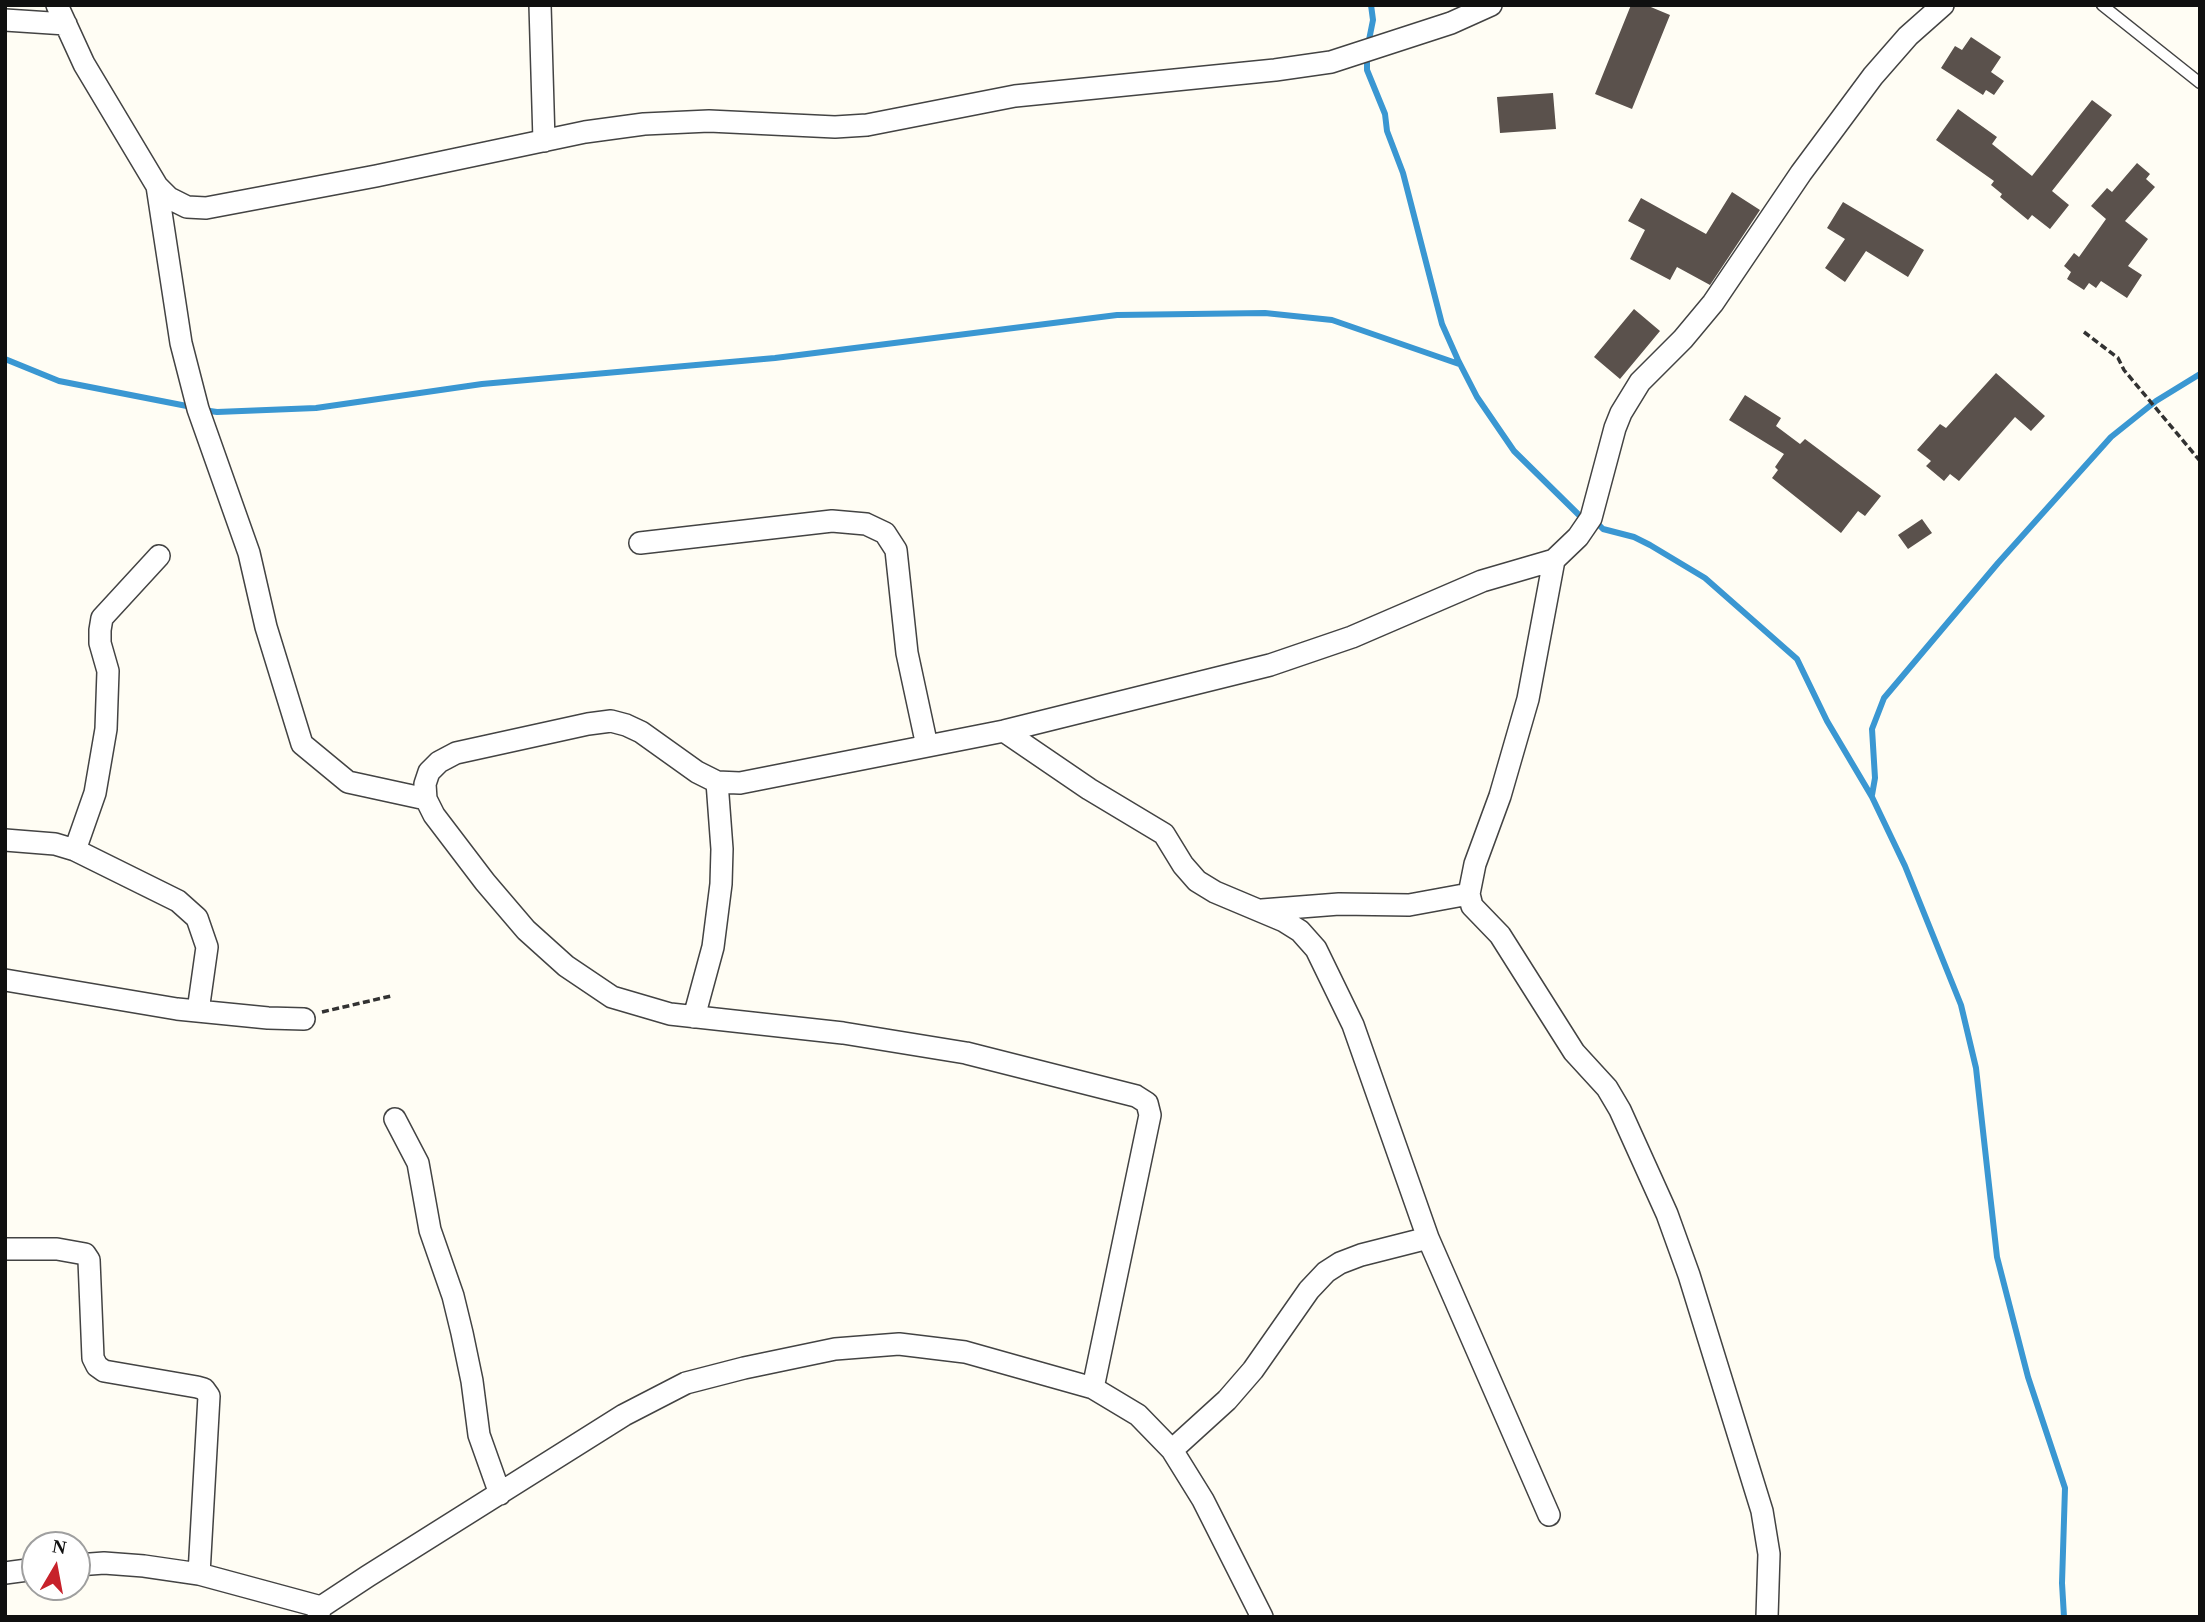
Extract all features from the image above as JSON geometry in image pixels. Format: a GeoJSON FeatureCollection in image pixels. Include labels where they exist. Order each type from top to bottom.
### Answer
{"type":"FeatureCollection","features":[{"type":"Feature","properties":{"kind":"street"},"geometry":{"type":"LineString","coordinates":[[540,5],[544,141]]}},
{"type":"Feature","properties":{"kind":"street"},"geometry":{"type":"LineString","coordinates":[[5,20],[62,15],[84,64],[157,186],[169,198],[187,207],[206,208],[585,132],[644,124],[709,121],[835,127],[867,125],[1015,96],[1331,62],[1451,23],[1491,5]]}},
{"type":"Feature","properties":{"kind":"street"},"geometry":{"type":"LineString","coordinates":[[1094,1388],[1150,1115],[1147,1103],[1136,1096],[966,1053],[843,1033],[694,1017],[643,1007],[611,997],[566,966],[526,930],[485,883],[433,815],[426,799],[425,785],[429,772],[439,762],[456,753],[611,721],[626,724],[641,732],[697,772],[717,782],[740,783],[1004,731],[1270,664],[1352,637],[1482,581],[1554,560],[1578,537],[1591,518],[1615,428],[1640,382],[1683,340],[1713,303],[1801,173],[1873,76],[1908,36],[1943,5]]}},
{"type":"Feature","properties":{"kind":"street"},"geometry":{"type":"LineString","coordinates":[[157,186],[184,356],[198,408],[249,553],[266,627],[302,744],[348,782],[426,799]]}},
{"type":"Feature","properties":{"kind":"street"},"geometry":{"type":"LineString","coordinates":[[640,543],[832,521],[866,524],[885,533],[896,550],[907,653],[928,746]]}},
{"type":"Feature","properties":{"kind":"street"},"geometry":{"type":"LineString","coordinates":[[75,850],[95,793],[106,729],[108,671],[100,643],[102,618],[159,556]]}},
{"type":"Feature","properties":{"kind":"street"},"geometry":{"type":"LineString","coordinates":[[1554,560],[1528,699],[1500,796],[1475,864],[1469,894],[1472,906],[1500,935],[1569,1044],[1607,1088],[1645,1162],[1667,1214],[1689,1275],[1762,1511],[1769,1554],[1768,1617]]}},
{"type":"Feature","properties":{"kind":"street"},"geometry":{"type":"LineString","coordinates":[[1004,731],[1089,789],[1164,834],[1183,865],[1197,881],[1300,931],[1316,949],[1353,1025],[1428,1238],[1549,1516]]}},
{"type":"Feature","properties":{"kind":"street"},"geometry":{"type":"LineString","coordinates":[[694,1017],[713,947],[721,884],[722,849],[717,782]]}},
{"type":"Feature","properties":{"kind":"street"},"geometry":{"type":"LineString","coordinates":[[5,840],[55,844],[75,850],[178,901],[197,918],[207,947],[198,1011]]}},
{"type":"Feature","properties":{"kind":"street"},"geometry":{"type":"LineString","coordinates":[[1260,910],[1339,904],[1409,905],[1469,894]]}},
{"type":"Feature","properties":{"kind":"street"},"geometry":{"type":"LineString","coordinates":[[5,980],[198,1011],[304,1019]]}},
{"type":"Feature","properties":{"kind":"street"},"geometry":{"type":"LineString","coordinates":[[395,1119],[418,1163],[430,1230],[453,1296],[462,1333],[479,1435],[500,1494]]}},
{"type":"Feature","properties":{"kind":"street"},"geometry":{"type":"LineString","coordinates":[[1172,1450],[1227,1400],[1279,1336],[1309,1290],[1326,1272],[1361,1255],[1428,1238]]}},
{"type":"Feature","properties":{"kind":"street"},"geometry":{"type":"LineString","coordinates":[[5,1249],[57,1249],[85,1254],[89,1261],[93,1358],[97,1366],[104,1371],[197,1387],[204,1389],[209,1396],[199,1574]]}},
{"type":"Feature","properties":{"kind":"street"},"geometry":{"type":"LineString","coordinates":[[91,1564],[144,1566],[199,1574],[320,1612],[624,1415],[686,1383],[835,1349],[899,1344],[965,1352],[1094,1388],[1138,1415],[1172,1450],[1203,1500],[1262,1617]]}},
{"type":"Feature","properties":{"kind":"lane"},"geometry":{"type":"LineString","coordinates":[[2102,5],[2200,83]]}},
{"type":"Feature","properties":{"kind":"path"},"geometry":{"type":"LineString","coordinates":[[2084,332],[2118,358],[2124,370],[2200,461]]}},
{"type":"Feature","properties":{"kind":"path"},"geometry":{"type":"LineString","coordinates":[[304,1019],[391,996]]}},
{"type":"Feature","properties":{"kind":"building"},"geometry":{"type":"Polygon","coordinates":[[[1631,5],[1646,5],[1670,15],[1632,109],[1595,94],[1631,5]]]}},
{"type":"Feature","properties":{"kind":"building"},"geometry":{"type":"Polygon","coordinates":[[[1971,37],[2001,57],[1991,72],[2004,81],[1994,95],[1986,90],[1983,95],[1941,68],[1955,46],[1962,50],[1971,37]]]}},
{"type":"Feature","properties":{"kind":"building"},"geometry":{"type":"Polygon","coordinates":[[[1553,93],[1556,129],[1500,133],[1497,97],[1553,93]]]}},
{"type":"Feature","properties":{"kind":"building"},"geometry":{"type":"Polygon","coordinates":[[[2092,100],[2112,115],[2052,191],[2069,205],[2050,229],[2032,215],[2028,220],[2000,197],[2002,194],[1991,185],[1994,181],[1936,140],[1958,109],[1997,137],[1992,144],[2032,176],[2092,100]]]}},
{"type":"Feature","properties":{"kind":"building"},"geometry":{"type":"Polygon","coordinates":[[[2137,163],[2150,174],[2146,179],[2155,187],[2125,221],[2148,239],[2128,266],[2142,275],[2127,298],[2101,281],[2096,288],[2089,283],[2084,290],[2067,279],[2071,272],[2064,266],[2074,253],[2079,257],[2106,219],[2091,206],[2107,188],[2112,192],[2137,163]]]}},
{"type":"Feature","properties":{"kind":"building"},"geometry":{"type":"Polygon","coordinates":[[[1732,192],[1760,210],[1710,285],[1677,267],[1670,280],[1630,259],[1645,230],[1628,221],[1641,198],[1706,234],[1732,192]]]}},
{"type":"Feature","properties":{"kind":"building"},"geometry":{"type":"Polygon","coordinates":[[[1843,202],[1924,250],[1908,277],[1866,251],[1845,282],[1825,268],[1845,239],[1827,228],[1843,202]]]}},
{"type":"Feature","properties":{"kind":"building"},"geometry":{"type":"Polygon","coordinates":[[[1634,309],[1660,331],[1620,379],[1594,357],[1634,309]]]}},
{"type":"Feature","properties":{"kind":"building"},"geometry":{"type":"Polygon","coordinates":[[[1996,373],[2045,416],[2031,431],[2015,417],[1959,481],[1950,474],[1944,481],[1926,466],[1931,461],[1917,450],[1940,424],[1946,428],[1996,373]]]}},
{"type":"Feature","properties":{"kind":"building"},"geometry":{"type":"Polygon","coordinates":[[[1745,395],[1781,418],[1776,426],[1800,444],[1805,439],[1881,496],[1865,516],[1858,511],[1841,533],[1772,478],[1778,470],[1775,467],[1784,454],[1729,420],[1745,395]]]}},
{"type":"Feature","properties":{"kind":"building"},"geometry":{"type":"Polygon","coordinates":[[[1922,519],[1932,533],[1908,549],[1898,535],[1922,519]]]}},
{"type":"Feature","properties":{"kind":"waterway"},"geometry":{"type":"LineString","coordinates":[[1368,45],[1373,20],[1371,5]]}},
{"type":"Feature","properties":{"kind":"waterway"},"geometry":{"type":"LineString","coordinates":[[1367,55],[1367,70],[1385,114],[1387,131],[1403,173],[1442,324],[1458,360],[1477,397],[1514,451],[1580,516],[1586,517]]}},
{"type":"Feature","properties":{"kind":"waterway"},"geometry":{"type":"LineString","coordinates":[[203,410],[217,412],[316,408],[482,384],[775,358],[1117,315],[1265,313],[1332,320],[1459,364]]}},
{"type":"Feature","properties":{"kind":"waterway"},"geometry":{"type":"LineString","coordinates":[[5,359],[59,381],[192,407]]}},
{"type":"Feature","properties":{"kind":"waterway"},"geometry":{"type":"LineString","coordinates":[[1872,795],[1875,778],[1872,729],[1884,698],[1998,563],[2111,437],[2156,401],[2200,374]]}},
{"type":"Feature","properties":{"kind":"waterway"},"geometry":{"type":"LineString","coordinates":[[1595,521],[1603,529],[1634,537],[1650,545],[1705,578],[1797,659],[1827,721],[1872,797],[1905,866],[1961,1005],[1976,1068],[1997,1257],[2028,1377],[2065,1488],[2062,1583],[2064,1617]]}}]}
